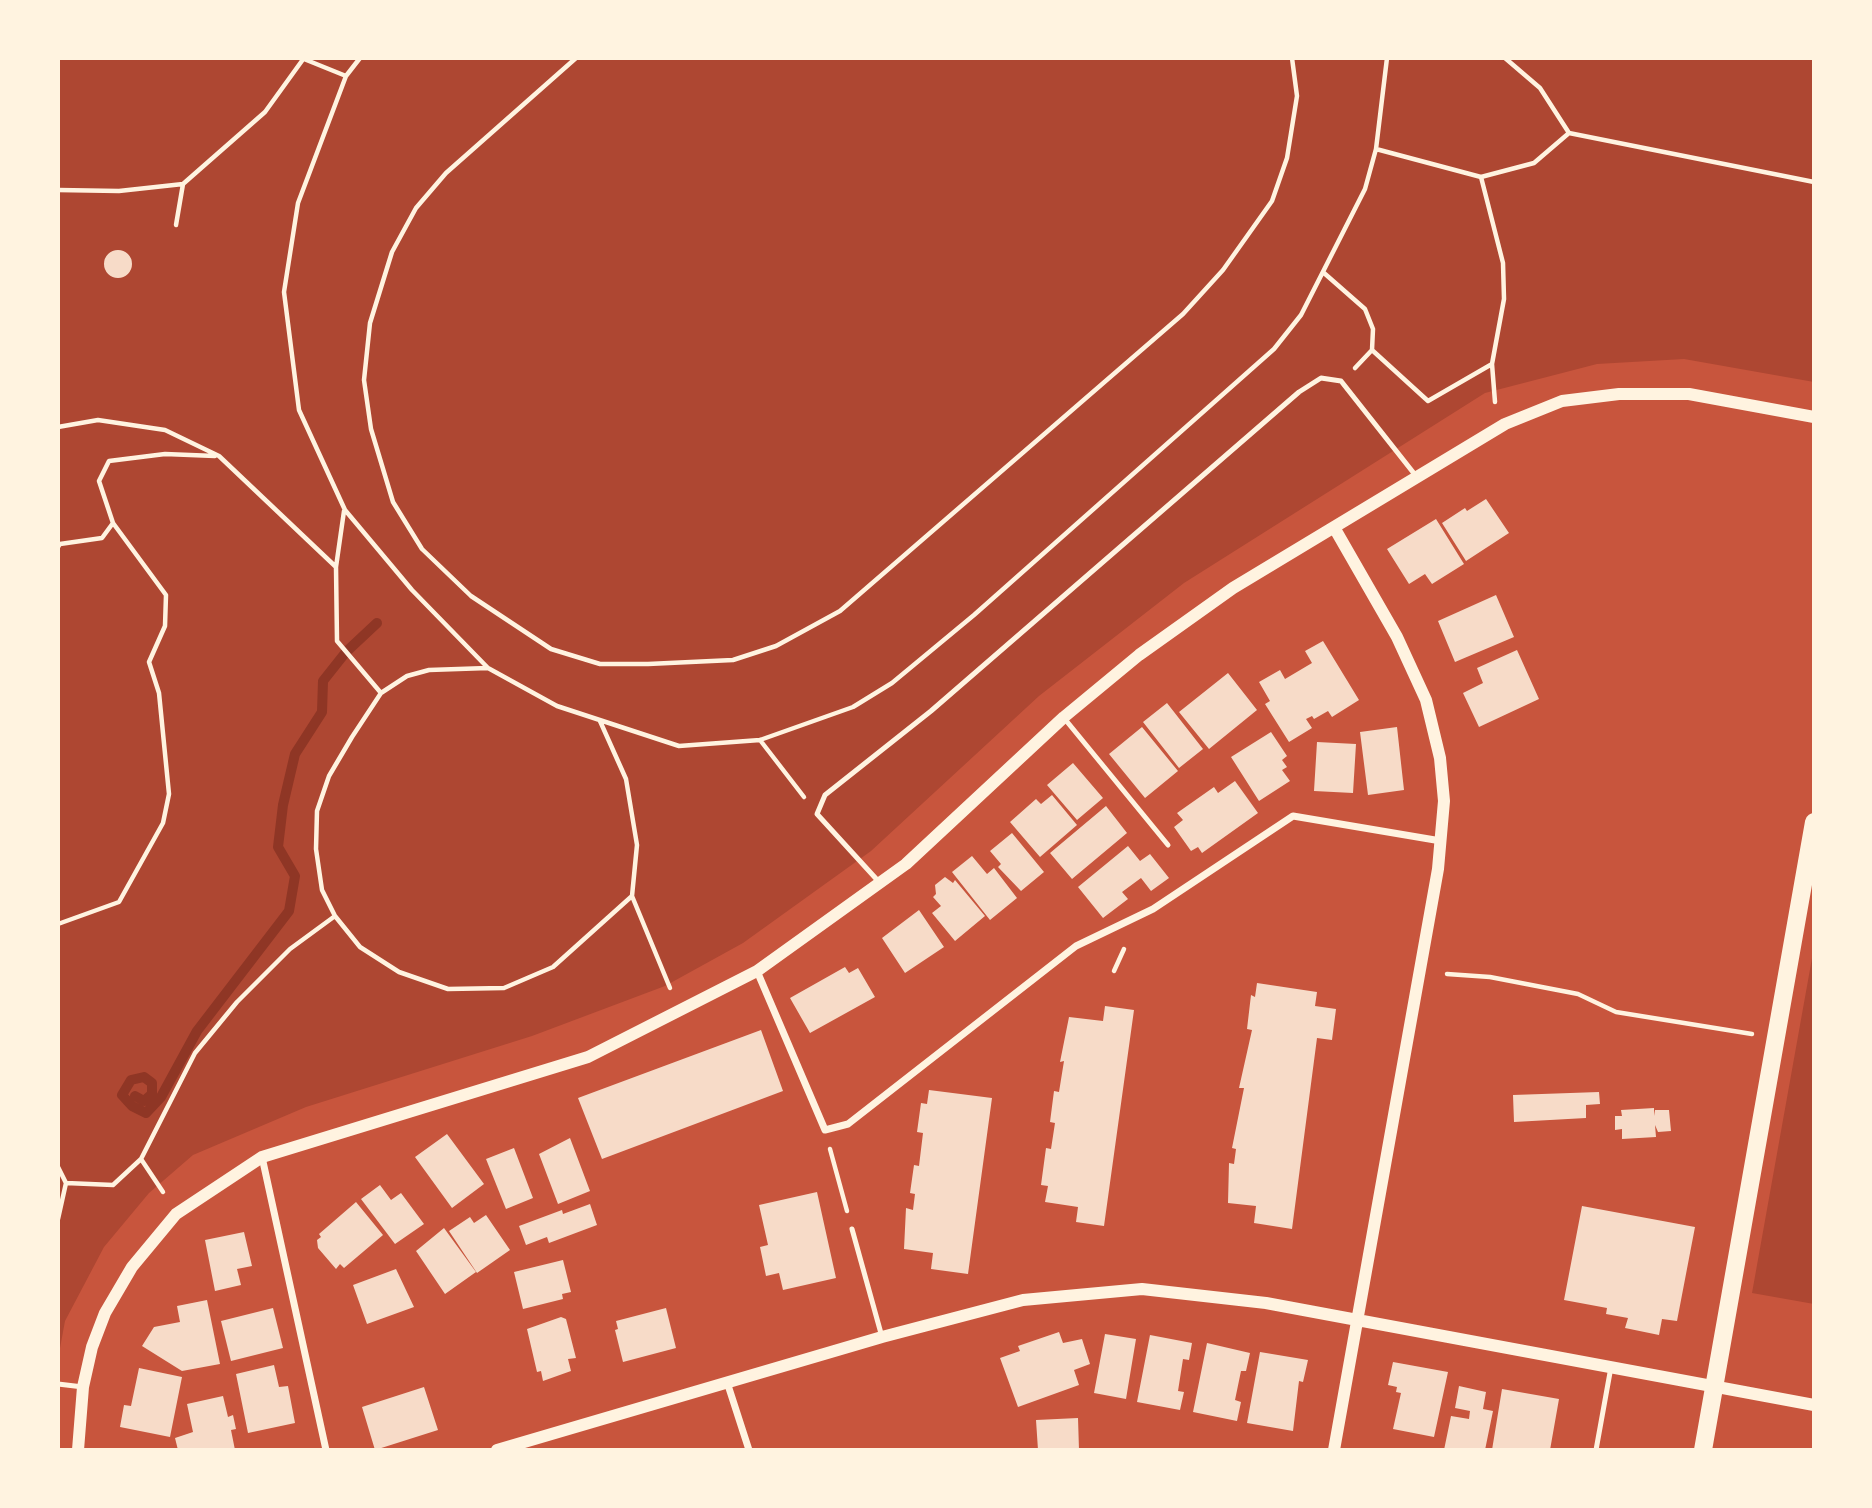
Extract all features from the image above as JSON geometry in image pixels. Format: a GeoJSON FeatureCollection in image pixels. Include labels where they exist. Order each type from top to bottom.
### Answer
{"type":"FeatureCollection","features":[{"type":"Feature","properties":{"kind":"main road"},"geometry":{"type":"LineString","coordinates":[[1703,1450],[1814,822]]}},
{"type":"Feature","properties":{"kind":"street"},"geometry":{"type":"LineString","coordinates":[[78,1450],[83,1387],[105,1313],[132,1266],[176,1214],[262,1157],[588,1058],[757,971],[881,884],[1064,717],[1139,655],[1233,588],[1505,424],[1562,401],[1619,394],[1689,394],[1814,418]]}},
{"type":"Feature","properties":{"kind":"street"},"geometry":{"type":"LineString","coordinates":[[1334,1450],[1359,1322],[1441,841],[1444,801],[1440,758],[1426,700],[1397,637],[1335,528]]}},
{"type":"Feature","properties":{"kind":"street"},"geometry":{"type":"LineString","coordinates":[[757,971],[824,1130],[848,1124],[1076,946],[1153,909],[1293,816],[1441,841]]}},
{"type":"Feature","properties":{"kind":"street"},"geometry":{"type":"LineString","coordinates":[[262,1157],[326,1450]]}},
{"type":"Feature","properties":{"kind":"street"},"geometry":{"type":"LineString","coordinates":[[497,1450],[881,1337],[1023,1300],[1142,1289],[1266,1303],[1814,1405]]}},
{"type":"Feature","properties":{"kind":"street"},"geometry":{"type":"LineString","coordinates":[[727,1382],[749,1450]]}},
{"type":"Feature","properties":{"kind":"lane"},"geometry":{"type":"LineString","coordinates":[[881,884],[817,814],[825,795],[931,711],[1299,392],[1321,378],[1341,381],[1416,476]]}},
{"type":"Feature","properties":{"kind":"lane"},"geometry":{"type":"LineString","coordinates":[[1064,717],[1168,845]]}},
{"type":"Feature","properties":{"kind":"lane"},"geometry":{"type":"LineString","coordinates":[[852,1229],[881,1337]]}},
{"type":"Feature","properties":{"kind":"lane"},"geometry":{"type":"LineString","coordinates":[[1596,1450],[1611,1367]]}},
{"type":"Feature","properties":{"kind":"lane"},"geometry":{"type":"LineString","coordinates":[[58,1384],[83,1387]]}},
{"type":"Feature","properties":{"kind":"path"},"geometry":{"type":"LineString","coordinates":[[58,190],[119,191],[183,184],[265,112],[304,58],[346,76]]}},
{"type":"Feature","properties":{"kind":"path"},"geometry":{"type":"LineString","coordinates":[[360,58],[346,76],[298,203],[284,292],[299,410],[345,510],[412,590],[488,668],[557,706],[679,746],[760,740],[853,707],[892,683],[1190,426],[1273,349],[1301,315],[1365,189],[1376,149],[1387,58]]}},
{"type":"Feature","properties":{"kind":"path"},"geometry":{"type":"LineString","coordinates":[[576,58],[446,173],[416,208],[392,253],[370,323],[364,380],[371,429],[393,502],[422,549],[471,597],[551,649],[600,664],[648,664],[733,660],[776,646],[840,611],[1182,314],[1223,271],[1272,201],[1287,158],[1297,96],[1293,58]]}},
{"type":"Feature","properties":{"kind":"path"},"geometry":{"type":"LineString","coordinates":[[1505,58],[1540,88],[1569,133],[1814,182]]}},
{"type":"Feature","properties":{"kind":"path"},"geometry":{"type":"LineString","coordinates":[[1376,149],[1481,177],[1534,163],[1569,133]]}},
{"type":"Feature","properties":{"kind":"path"},"geometry":{"type":"LineString","coordinates":[[1481,177],[1503,263],[1504,299],[1492,365],[1495,402]]}},
{"type":"Feature","properties":{"kind":"path"},"geometry":{"type":"LineString","coordinates":[[176,225],[183,184]]}},
{"type":"Feature","properties":{"kind":"path"},"geometry":{"type":"LineString","coordinates":[[1324,273],[1365,309],[1373,328],[1372,350],[1428,401],[1492,365]]}},
{"type":"Feature","properties":{"kind":"path"},"geometry":{"type":"LineString","coordinates":[[58,427],[98,420],[164,430],[219,456],[336,566]]}},
{"type":"Feature","properties":{"kind":"path"},"geometry":{"type":"LineString","coordinates":[[58,924],[119,902],[163,824],[169,794],[159,693],[149,662],[165,626],[166,595],[113,523],[99,481],[109,461],[165,454],[219,456]]}},
{"type":"Feature","properties":{"kind":"path"},"geometry":{"type":"LineString","coordinates":[[345,510],[336,566],[337,641],[381,693]]}},
{"type":"Feature","properties":{"kind":"path"},"geometry":{"type":"LineString","coordinates":[[58,547],[60,544],[102,538],[113,523]]}},
{"type":"Feature","properties":{"kind":"path"},"geometry":{"type":"LineString","coordinates":[[488,668],[429,670],[407,676],[381,693],[329,776],[317,811],[316,849],[322,890],[335,916],[360,947],[399,972],[448,989],[504,988],[553,967],[632,896]]}},
{"type":"Feature","properties":{"kind":"path"},"geometry":{"type":"LineString","coordinates":[[600,720],[626,779],[637,845],[632,896],[670,989]]}},
{"type":"Feature","properties":{"kind":"path"},"geometry":{"type":"LineString","coordinates":[[760,740],[817,814]]}},
{"type":"Feature","properties":{"kind":"path"},"geometry":{"type":"LineString","coordinates":[[66,1182],[113,1185],[142,1159],[195,1053],[237,1002],[281,958],[335,916]]}},
{"type":"Feature","properties":{"kind":"path"},"geometry":{"type":"LineString","coordinates":[[1447,974],[1490,977],[1553,989],[1578,994],[1616,1012],[1753,1034]]}},
{"type":"Feature","properties":{"kind":"path"},"geometry":{"type":"LineString","coordinates":[[824,1130],[852,1229]]}},
{"type":"Feature","properties":{"kind":"path"},"geometry":{"type":"LineString","coordinates":[[142,1159],[163,1192]]}},
{"type":"Feature","properties":{"kind":"path"},"geometry":{"type":"LineString","coordinates":[[58,1167],[66,1182],[58,1219]]}},
{"type":"Feature","properties":{"kind":"shaded area"},"geometry":{"type":"Polygon","coordinates":[[[58,58],[1814,58],[1814,382],[1684,359],[1597,364],[1485,393],[1184,583],[1039,696],[871,851],[743,943],[665,986],[532,1036],[306,1107],[193,1155],[149,1193],[104,1247],[65,1321],[58,1359],[58,58]]]}},
{"type":"Feature","properties":{"kind":"shaded area"},"geometry":{"type":"Polygon","coordinates":[[[1814,947],[1814,1304],[1752,1293],[1814,947]]]}},
{"type":"Feature","properties":{"kind":"building"},"geometry":{"type":"Polygon","coordinates":[[[118,250],[128,254],[132,264],[128,274],[118,278],[108,274],[104,264],[108,254],[118,250]]]}},
{"type":"Feature","properties":{"kind":"building"},"geometry":{"type":"Polygon","coordinates":[[[1486,499],[1509,533],[1466,561],[1442,523],[1465,508],[1467,511],[1486,499]]]}},
{"type":"Feature","properties":{"kind":"building"},"geometry":{"type":"Polygon","coordinates":[[[1436,519],[1464,564],[1432,584],[1425,574],[1409,584],[1387,549],[1436,519]]]}},
{"type":"Feature","properties":{"kind":"building"},"geometry":{"type":"Polygon","coordinates":[[[1496,595],[1514,637],[1455,662],[1438,621],[1496,595]]]}},
{"type":"Feature","properties":{"kind":"building"},"geometry":{"type":"Polygon","coordinates":[[[1323,641],[1359,700],[1332,717],[1328,711],[1314,719],[1312,716],[1306,719],[1312,728],[1289,742],[1265,704],[1270,701],[1259,682],[1280,670],[1285,679],[1312,663],[1305,651],[1323,641]]]}},
{"type":"Feature","properties":{"kind":"building"},"geometry":{"type":"Polygon","coordinates":[[[1517,650],[1539,699],[1479,727],[1463,693],[1483,683],[1477,668],[1517,650]]]}},
{"type":"Feature","properties":{"kind":"building"},"geometry":{"type":"Polygon","coordinates":[[[1228,673],[1257,710],[1209,749],[1179,712],[1228,673]]]}},
{"type":"Feature","properties":{"kind":"building"},"geometry":{"type":"Polygon","coordinates":[[[1167,703],[1203,749],[1179,768],[1143,722],[1167,703]]]}},
{"type":"Feature","properties":{"kind":"building"},"geometry":{"type":"Polygon","coordinates":[[[1142,727],[1178,771],[1145,798],[1109,754],[1142,727]]]}},
{"type":"Feature","properties":{"kind":"building"},"geometry":{"type":"Polygon","coordinates":[[[1397,727],[1404,790],[1368,795],[1360,732],[1397,727]]]}},
{"type":"Feature","properties":{"kind":"building"},"geometry":{"type":"Polygon","coordinates":[[[1271,732],[1287,756],[1282,760],[1287,767],[1282,770],[1290,781],[1259,801],[1231,757],[1271,732]]]}},
{"type":"Feature","properties":{"kind":"building"},"geometry":{"type":"Polygon","coordinates":[[[1317,742],[1356,744],[1353,793],[1314,791],[1317,742]]]}},
{"type":"Feature","properties":{"kind":"building"},"geometry":{"type":"Polygon","coordinates":[[[1073,763],[1103,798],[1077,820],[1047,785],[1073,763]]]}},
{"type":"Feature","properties":{"kind":"building"},"geometry":{"type":"Polygon","coordinates":[[[1235,781],[1258,813],[1202,853],[1198,847],[1191,851],[1174,827],[1183,820],[1177,813],[1214,787],[1218,793],[1235,781]]]}},
{"type":"Feature","properties":{"kind":"building"},"geometry":{"type":"Polygon","coordinates":[[[1052,795],[1077,825],[1040,857],[1010,822],[1036,799],[1041,804],[1052,795]]]}},
{"type":"Feature","properties":{"kind":"building"},"geometry":{"type":"Polygon","coordinates":[[[1106,806],[1127,833],[1072,879],[1050,853],[1106,806]]]}},
{"type":"Feature","properties":{"kind":"building"},"geometry":{"type":"Polygon","coordinates":[[[1012,833],[1044,872],[1021,891],[998,867],[1001,864],[990,851],[1012,833]]]}},
{"type":"Feature","properties":{"kind":"building"},"geometry":{"type":"Polygon","coordinates":[[[1128,846],[1140,861],[1150,854],[1169,878],[1151,891],[1141,878],[1122,892],[1128,899],[1103,918],[1078,887],[1128,846]]]}},
{"type":"Feature","properties":{"kind":"building"},"geometry":{"type":"Polygon","coordinates":[[[972,856],[987,874],[994,868],[1017,898],[990,920],[952,872],[972,856]]]}},
{"type":"Feature","properties":{"kind":"building"},"geometry":{"type":"Polygon","coordinates":[[[945,877],[953,883],[955,880],[985,916],[955,941],[932,913],[941,906],[933,897],[936,894],[935,885],[945,877]]]}},
{"type":"Feature","properties":{"kind":"building"},"geometry":{"type":"Polygon","coordinates":[[[919,910],[944,947],[905,973],[882,938],[919,910]]]}},
{"type":"Feature","properties":{"kind":"building"},"geometry":{"type":"Polygon","coordinates":[[[845,967],[849,973],[858,968],[875,997],[810,1033],[790,998],[845,967]]]}},
{"type":"Feature","properties":{"kind":"building"},"geometry":{"type":"Polygon","coordinates":[[[1257,983],[1317,992],[1315,1006],[1336,1009],[1332,1040],[1317,1038],[1292,1229],[1254,1223],[1256,1206],[1228,1203],[1229,1163],[1234,1164],[1236,1149],[1232,1148],[1244,1088],[1239,1088],[1252,1030],[1247,1029],[1251,995],[1255,997],[1257,983]]]}},
{"type":"Feature","properties":{"kind":"building"},"geometry":{"type":"Polygon","coordinates":[[[1105,1006],[1134,1010],[1104,1226],[1076,1222],[1078,1207],[1045,1202],[1048,1186],[1041,1185],[1046,1148],[1051,1149],[1055,1123],[1050,1122],[1054,1091],[1059,1092],[1064,1061],[1060,1062],[1069,1017],[1103,1021],[1105,1006]]]}},
{"type":"Feature","properties":{"kind":"building"},"geometry":{"type":"Polygon","coordinates":[[[761,1030],[783,1091],[602,1159],[578,1098],[761,1030]]]}},
{"type":"Feature","properties":{"kind":"building"},"geometry":{"type":"Polygon","coordinates":[[[929,1090],[992,1098],[968,1274],[931,1269],[933,1253],[904,1249],[906,1208],[913,1210],[915,1194],[910,1193],[914,1165],[919,1166],[923,1133],[917,1132],[921,1103],[927,1104],[929,1090]]]}},
{"type":"Feature","properties":{"kind":"building"},"geometry":{"type":"Polygon","coordinates":[[[1599,1092],[1600,1104],[1586,1105],[1586,1118],[1514,1122],[1513,1095],[1599,1092]]]}},
{"type":"Feature","properties":{"kind":"building"},"geometry":{"type":"Polygon","coordinates":[[[1654,1108],[1654,1116],[1655,1110],[1669,1110],[1671,1131],[1658,1132],[1655,1125],[1656,1137],[1622,1139],[1622,1129],[1615,1130],[1615,1116],[1622,1116],[1621,1110],[1654,1108]]]}},
{"type":"Feature","properties":{"kind":"building"},"geometry":{"type":"Polygon","coordinates":[[[447,1134],[484,1184],[452,1208],[415,1157],[447,1134]]]}},
{"type":"Feature","properties":{"kind":"building"},"geometry":{"type":"Polygon","coordinates":[[[570,1138],[590,1191],[558,1204],[539,1154],[570,1138]]]}},
{"type":"Feature","properties":{"kind":"building"},"geometry":{"type":"Polygon","coordinates":[[[514,1148],[533,1198],[506,1209],[486,1159],[514,1148]]]}},
{"type":"Feature","properties":{"kind":"building"},"geometry":{"type":"Polygon","coordinates":[[[380,1185],[391,1200],[401,1193],[424,1224],[395,1244],[361,1199],[380,1185]]]}},
{"type":"Feature","properties":{"kind":"building"},"geometry":{"type":"Polygon","coordinates":[[[817,1192],[836,1278],[783,1290],[779,1273],[766,1276],[760,1247],[768,1245],[759,1205],[817,1192]]]}},
{"type":"Feature","properties":{"kind":"building"},"geometry":{"type":"Polygon","coordinates":[[[356,1202],[383,1235],[344,1268],[340,1264],[336,1269],[318,1248],[317,1240],[321,1237],[319,1234],[356,1202]]]}},
{"type":"Feature","properties":{"kind":"building"},"geometry":{"type":"Polygon","coordinates":[[[590,1204],[597,1225],[549,1243],[547,1237],[526,1245],[519,1226],[562,1210],[563,1214],[590,1204]]]}},
{"type":"Feature","properties":{"kind":"building"},"geometry":{"type":"Polygon","coordinates":[[[1582,1206],[1695,1227],[1677,1321],[1662,1319],[1659,1335],[1625,1328],[1628,1318],[1606,1314],[1607,1308],[1564,1300],[1582,1206]]]}},
{"type":"Feature","properties":{"kind":"building"},"geometry":{"type":"Polygon","coordinates":[[[486,1215],[510,1250],[477,1273],[449,1231],[470,1217],[474,1223],[486,1215]]]}},
{"type":"Feature","properties":{"kind":"building"},"geometry":{"type":"Polygon","coordinates":[[[444,1228],[476,1272],[445,1294],[416,1251],[444,1228]]]}},
{"type":"Feature","properties":{"kind":"building"},"geometry":{"type":"Polygon","coordinates":[[[244,1232],[252,1266],[237,1269],[241,1285],[215,1291],[205,1240],[244,1232]]]}},
{"type":"Feature","properties":{"kind":"building"},"geometry":{"type":"Polygon","coordinates":[[[563,1260],[571,1292],[562,1294],[563,1299],[523,1309],[514,1272],[563,1260]]]}},
{"type":"Feature","properties":{"kind":"building"},"geometry":{"type":"Polygon","coordinates":[[[396,1269],[414,1307],[367,1324],[353,1285],[396,1269]]]}},
{"type":"Feature","properties":{"kind":"building"},"geometry":{"type":"Polygon","coordinates":[[[207,1300],[220,1364],[182,1371],[142,1346],[154,1327],[180,1322],[177,1306],[207,1300]]]}},
{"type":"Feature","properties":{"kind":"building"},"geometry":{"type":"Polygon","coordinates":[[[273,1308],[283,1348],[231,1361],[221,1321],[273,1308]]]}},
{"type":"Feature","properties":{"kind":"building"},"geometry":{"type":"Polygon","coordinates":[[[666,1308],[676,1348],[623,1362],[615,1330],[618,1329],[616,1321],[666,1308]]]}},
{"type":"Feature","properties":{"kind":"building"},"geometry":{"type":"Polygon","coordinates":[[[561,1317],[566,1319],[576,1358],[568,1359],[571,1371],[543,1381],[541,1371],[537,1372],[527,1329],[561,1317]]]}},
{"type":"Feature","properties":{"kind":"building"},"geometry":{"type":"Polygon","coordinates":[[[1059,1332],[1063,1343],[1082,1339],[1090,1364],[1074,1370],[1079,1385],[1018,1407],[1000,1358],[1020,1351],[1018,1346],[1059,1332]]]}},
{"type":"Feature","properties":{"kind":"building"},"geometry":{"type":"Polygon","coordinates":[[[1105,1334],[1136,1339],[1126,1399],[1094,1393],[1105,1334]]]}},
{"type":"Feature","properties":{"kind":"building"},"geometry":{"type":"Polygon","coordinates":[[[1150,1335],[1192,1343],[1189,1360],[1183,1359],[1178,1391],[1184,1392],[1180,1410],[1137,1402],[1150,1335]]]}},
{"type":"Feature","properties":{"kind":"building"},"geometry":{"type":"Polygon","coordinates":[[[1207,1343],[1250,1353],[1246,1371],[1241,1371],[1235,1400],[1241,1402],[1237,1421],[1193,1412],[1207,1343]]]}},
{"type":"Feature","properties":{"kind":"building"},"geometry":{"type":"Polygon","coordinates":[[[1260,1352],[1308,1360],[1303,1382],[1299,1381],[1293,1431],[1247,1423],[1260,1352]]]}},
{"type":"Feature","properties":{"kind":"building"},"geometry":{"type":"Polygon","coordinates":[[[1393,1362],[1448,1372],[1434,1437],[1393,1429],[1401,1393],[1396,1392],[1397,1387],[1388,1385],[1393,1362]]]}},
{"type":"Feature","properties":{"kind":"building"},"geometry":{"type":"Polygon","coordinates":[[[274,1365],[279,1387],[288,1386],[295,1423],[248,1433],[236,1374],[274,1365]]]}},
{"type":"Feature","properties":{"kind":"building"},"geometry":{"type":"Polygon","coordinates":[[[139,1368],[182,1377],[170,1437],[120,1427],[124,1405],[131,1406],[139,1368]]]}},
{"type":"Feature","properties":{"kind":"building"},"geometry":{"type":"Polygon","coordinates":[[[1459,1386],[1486,1392],[1483,1409],[1493,1411],[1485,1450],[1444,1450],[1451,1416],[1469,1419],[1470,1411],[1455,1408],[1459,1386]]]}},
{"type":"Feature","properties":{"kind":"building"},"geometry":{"type":"Polygon","coordinates":[[[424,1387],[438,1430],[375,1450],[362,1407],[424,1387]]]}},
{"type":"Feature","properties":{"kind":"building"},"geometry":{"type":"Polygon","coordinates":[[[1502,1389],[1559,1399],[1550,1450],[1492,1450],[1502,1389]]]}},
{"type":"Feature","properties":{"kind":"building"},"geometry":{"type":"Polygon","coordinates":[[[223,1396],[228,1417],[233,1415],[236,1429],[231,1430],[235,1450],[178,1450],[175,1438],[193,1432],[187,1404],[223,1396]]]}},
{"type":"Feature","properties":{"kind":"building"},"geometry":{"type":"Polygon","coordinates":[[[1078,1418],[1079,1450],[1038,1450],[1036,1420],[1078,1418]]]}},
{"type":"Feature","properties":{"kind":"waterway"},"geometry":{"type":"LineString","coordinates":[[135,1096],[144,1101],[152,1094],[152,1083],[144,1077],[131,1080],[122,1095],[132,1106],[146,1113],[161,1097],[197,1031],[289,911],[295,876],[278,847],[283,805],[295,754],[322,712],[323,681],[346,652],[377,623]]}}]}
